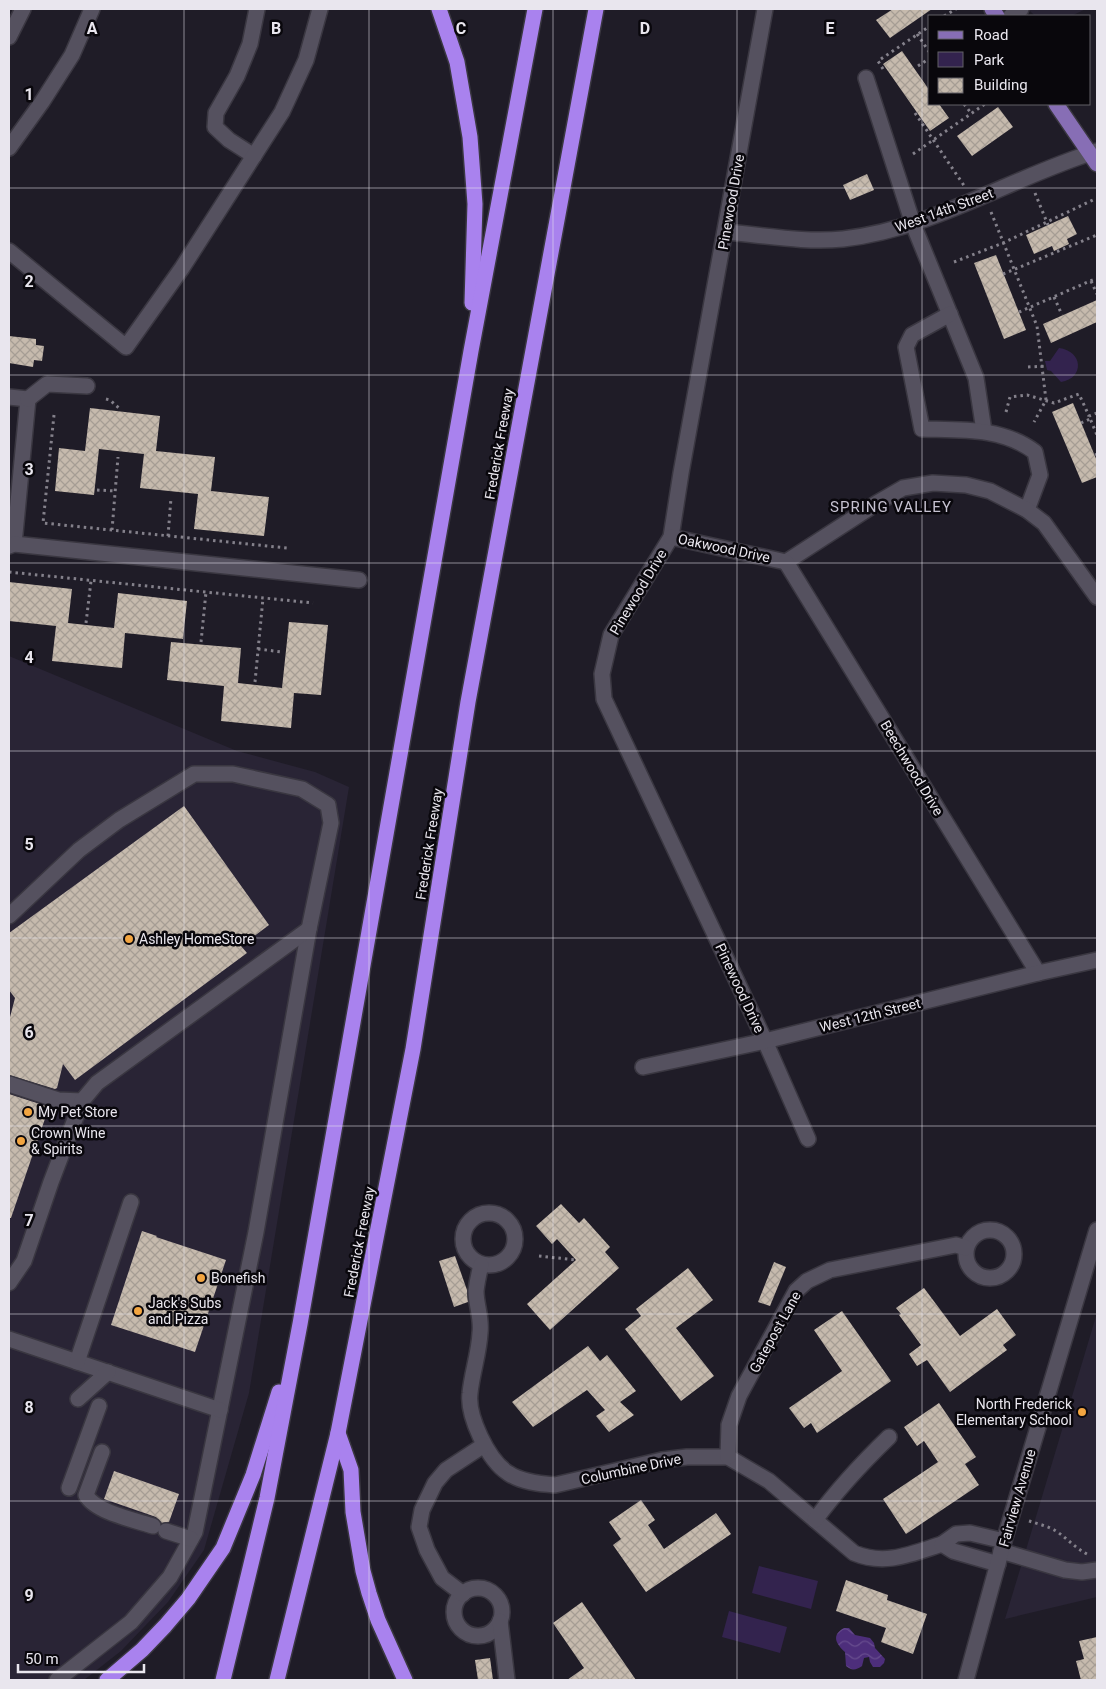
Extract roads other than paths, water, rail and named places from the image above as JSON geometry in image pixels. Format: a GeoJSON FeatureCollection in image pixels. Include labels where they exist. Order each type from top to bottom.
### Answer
{"type":"FeatureCollection","features":[{"type":"Feature","properties":{"kind":"highway"},"geometry":{"type":"LineString","coordinates":[[439,9],[457,62],[470,137],[475,204],[470,351]]}},
{"type":"Feature","properties":{"kind":"highway"},"geometry":{"type":"LineString","coordinates":[[223,1680],[267,1498],[300,1324],[470,351],[535,9]]}},
{"type":"Feature","properties":{"kind":"highway","name":"Frederick Freeway"},"geometry":{"type":"LineString","coordinates":[[277,1680],[338,1433],[413,1049],[468,702],[596,9]]}},
{"type":"Feature","properties":{"kind":"highway"},"geometry":{"type":"LineString","coordinates":[[107,1680],[142,1650],[165,1626],[188,1599],[223,1548],[253,1475],[300,1324]]}},
{"type":"Feature","properties":{"kind":"highway"},"geometry":{"type":"LineString","coordinates":[[338,1433],[351,1470],[353,1512],[369,1593],[378,1620],[405,1680]]}},
{"type":"Feature","properties":{"kind":"main road"},"geometry":{"type":"LineString","coordinates":[[1057,105],[1095,156]]}},
{"type":"Feature","properties":{"kind":"street"},"geometry":{"type":"LineString","coordinates":[[9,37],[23,9]]}},
{"type":"Feature","properties":{"kind":"street"},"geometry":{"type":"LineString","coordinates":[[9,148],[42,102],[72,55],[92,9]]}},
{"type":"Feature","properties":{"kind":"street"},"geometry":{"type":"LineString","coordinates":[[254,156],[228,140],[215,127],[216,113],[236,76],[250,44],[257,9]]}},
{"type":"Feature","properties":{"kind":"street"},"geometry":{"type":"LineString","coordinates":[[9,250],[126,347],[182,268],[282,112],[306,60],[320,9]]}},
{"type":"Feature","properties":{"kind":"street","name":"Pinewood Drive"},"geometry":{"type":"LineString","coordinates":[[765,9],[681,472],[671,537],[612,635],[602,674],[604,698],[765,1042],[808,1139]]}},
{"type":"Feature","properties":{"kind":"street"},"geometry":{"type":"LineString","coordinates":[[866,78],[913,224],[976,378],[984,431]]}},
{"type":"Feature","properties":{"kind":"street","name":"West 14th Street"},"geometry":{"type":"LineString","coordinates":[[725,232],[819,241],[866,236],[913,224],[1095,156]]}},
{"type":"Feature","properties":{"kind":"street"},"geometry":{"type":"LineString","coordinates":[[950,314],[912,335],[906,347],[922,429],[984,431],[1010,437],[1035,452],[1040,475],[1027,510]]}},
{"type":"Feature","properties":{"kind":"street"},"geometry":{"type":"LineString","coordinates":[[9,397],[28,399],[47,384],[87,386]]}},
{"type":"Feature","properties":{"kind":"street"},"geometry":{"type":"LineString","coordinates":[[28,399],[11,545],[359,580]]}},
{"type":"Feature","properties":{"kind":"street","name":"Oakwood Drive"},"geometry":{"type":"LineString","coordinates":[[671,537],[786,562],[877,503],[904,488],[933,483],[966,485],[990,491],[1027,510],[1044,523],[1097,597]]}},
{"type":"Feature","properties":{"kind":"street","name":"Beechwood Drive"},"geometry":{"type":"LineString","coordinates":[[786,562],[1038,973]]}},
{"type":"Feature","properties":{"kind":"street"},"geometry":{"type":"LineString","coordinates":[[9,916],[79,850],[133,811],[194,774],[233,774],[302,789],[328,805],[331,823],[309,928],[258,1224],[196,1532],[170,1577],[131,1622],[57,1680]]}},
{"type":"Feature","properties":{"kind":"street"},"geometry":{"type":"LineString","coordinates":[[9,1283],[24,1261],[51,1182],[82,1101],[97,1083],[309,928]]}},
{"type":"Feature","properties":{"kind":"street","name":"West 12th Street"},"geometry":{"type":"LineString","coordinates":[[643,1067],[765,1042],[1038,973],[1097,960]]}},
{"type":"Feature","properties":{"kind":"street"},"geometry":{"type":"LineString","coordinates":[[9,1084],[58,1100],[82,1101]]}},
{"type":"Feature","properties":{"kind":"street"},"geometry":{"type":"LineString","coordinates":[[77,1362],[131,1202]]}},
{"type":"Feature","properties":{"kind":"street","name":"Fairview Avenue"},"geometry":{"type":"LineString","coordinates":[[966,1680],[1001,1552],[1097,1230]]}},
{"type":"Feature","properties":{"kind":"street","name":"Gatepost Lane"},"geometry":{"type":"LineString","coordinates":[[728,1457],[729,1425],[739,1396],[796,1291],[807,1281],[830,1270],[956,1245],[966,1248]]}},
{"type":"Feature","properties":{"kind":"street","name":"Columbine Drive"},"geometry":{"type":"LineString","coordinates":[[481,1265],[476,1291],[480,1309],[481,1331],[469,1394],[479,1435],[495,1461],[506,1472],[526,1480],[555,1485],[662,1460],[687,1457],[728,1457]]}},
{"type":"Feature","properties":{"kind":"street"},"geometry":{"type":"LineString","coordinates":[[9,1338],[220,1410]]}},
{"type":"Feature","properties":{"kind":"street"},"geometry":{"type":"LineString","coordinates":[[78,1399],[108,1372]]}},
{"type":"Feature","properties":{"kind":"street"},"geometry":{"type":"LineString","coordinates":[[69,1488],[99,1406]]}},
{"type":"Feature","properties":{"kind":"street"},"geometry":{"type":"LineString","coordinates":[[815,1520],[862,1462],[889,1437]]}},
{"type":"Feature","properties":{"kind":"street"},"geometry":{"type":"LineString","coordinates":[[463,1594],[442,1578],[427,1550],[419,1527],[422,1510],[435,1483],[446,1470],[484,1445]]}},
{"type":"Feature","properties":{"kind":"street"},"geometry":{"type":"LineString","coordinates":[[102,1452],[86,1495],[88,1500],[96,1506],[191,1540]]}},
{"type":"Feature","properties":{"kind":"street"},"geometry":{"type":"LineString","coordinates":[[728,1457],[769,1481],[854,1553],[872,1560],[915,1553],[942,1544],[956,1534],[970,1533],[1001,1552]]}},
{"type":"Feature","properties":{"kind":"street"},"geometry":{"type":"LineString","coordinates":[[942,1544],[953,1551],[1001,1552],[1065,1570],[1082,1572],[1097,1570]]}},
{"type":"Feature","properties":{"kind":"street"},"geometry":{"type":"LineString","coordinates":[[500,1621],[490,1633],[474,1636],[460,1628],[456,1622],[455,1607],[463,1594],[470,1590],[477,1588],[492,1593],[501,1606],[500,1621],[507,1680]]}},
{"type":"Feature","properties":{"kind":"water"},"geometry":{"type":"Polygon","coordinates":[[[844,1628],[849,1628],[855,1635],[870,1638],[875,1648],[885,1659],[884,1663],[880,1667],[873,1667],[869,1657],[864,1658],[862,1666],[854,1669],[848,1668],[846,1666],[845,1652],[836,1640],[837,1634],[844,1628]]]}},
{"type":"Feature","properties":{"kind":"place","name":"Ashley HomeStore"},"geometry":{"type":"Point","coordinates":[129,939]}},
{"type":"Feature","properties":{"kind":"place","name":"My Pet Store"},"geometry":{"type":"Point","coordinates":[28,1112]}},
{"type":"Feature","properties":{"kind":"place","name":"Crown Wine & Spirits"},"geometry":{"type":"Point","coordinates":[21,1141]}},
{"type":"Feature","properties":{"kind":"place","name":"Bonefish"},"geometry":{"type":"Point","coordinates":[201,1278]}},
{"type":"Feature","properties":{"kind":"place","name":"Jack's Subs and Pizza"},"geometry":{"type":"Point","coordinates":[138,1311]}},
{"type":"Feature","properties":{"kind":"place","name":"North Frederick Elementary School"},"geometry":{"type":"Point","coordinates":[1082,1412]}},
{"type":"Feature","properties":{"kind":"district","name":"SPRING VALLEY"},"geometry":{"type":"Point","coordinates":[891,507]}}]}
